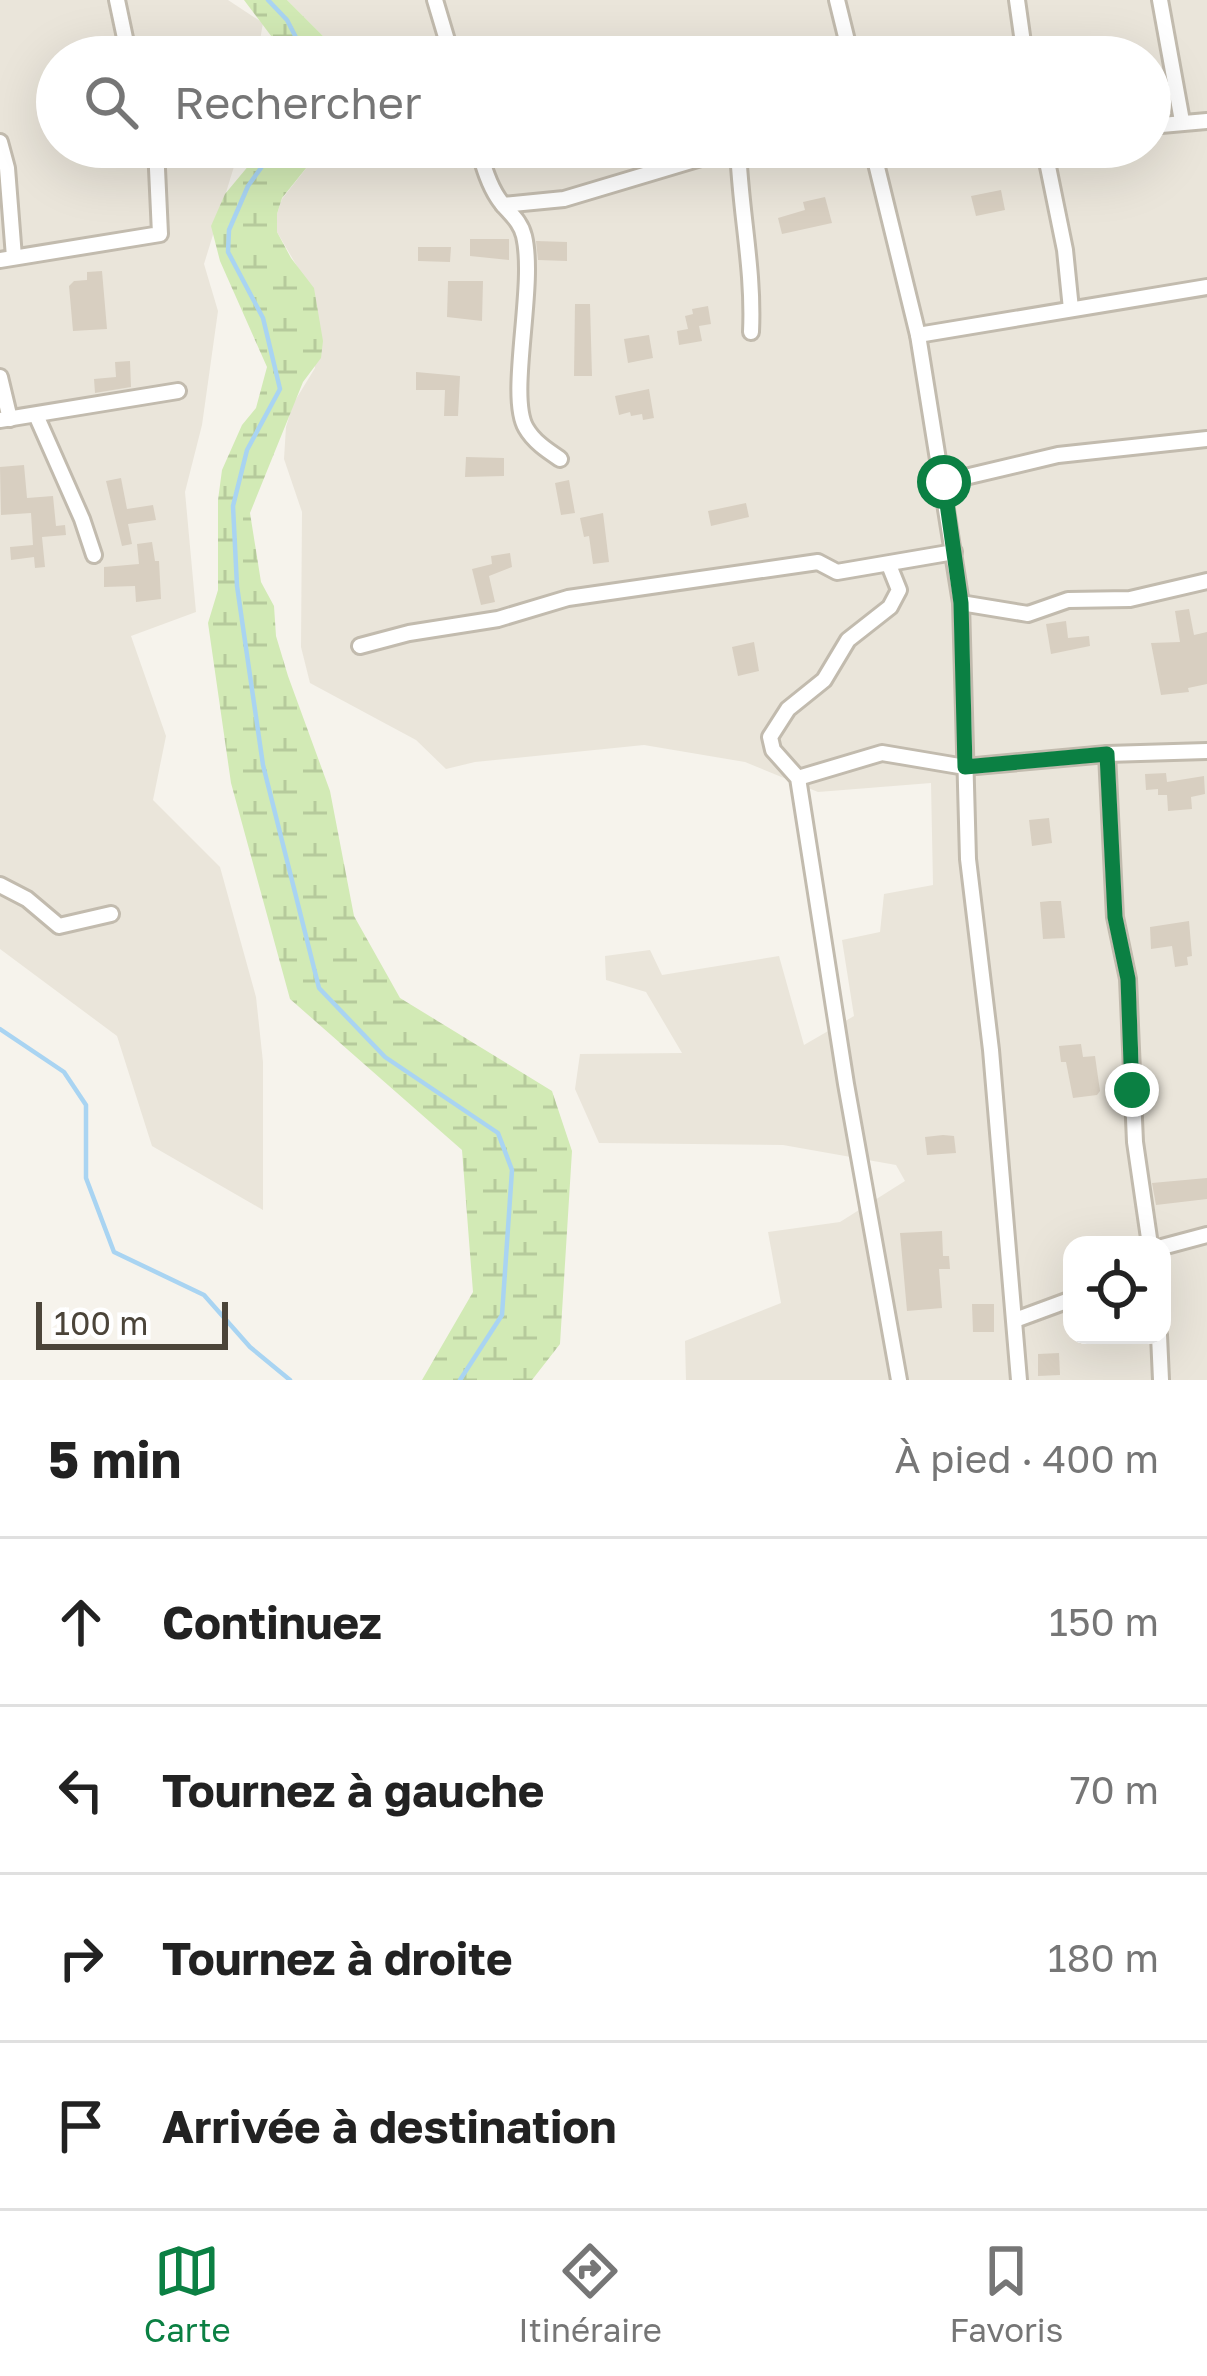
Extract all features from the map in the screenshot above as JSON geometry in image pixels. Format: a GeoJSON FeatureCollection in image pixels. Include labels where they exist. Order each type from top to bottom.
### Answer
{"type":"FeatureCollection","features":[{"type":"Feature","properties":{"kind":"street"},"geometry":{"type":"LineString","coordinates":[[117,0],[125,36]]}},
{"type":"Feature","properties":{"kind":"street"},"geometry":{"type":"LineString","coordinates":[[435,0],[446,36]]}},
{"type":"Feature","properties":{"kind":"street"},"geometry":{"type":"LineString","coordinates":[[838,0],[846,36]]}},
{"type":"Feature","properties":{"kind":"street"},"geometry":{"type":"LineString","coordinates":[[1017,0],[1022,36]]}},
{"type":"Feature","properties":{"kind":"street"},"geometry":{"type":"LineString","coordinates":[[1160,0],[1167,36]]}},
{"type":"Feature","properties":{"kind":"street"},"geometry":{"type":"LineString","coordinates":[[1171,60],[1182,121]]}},
{"type":"Feature","properties":{"kind":"street"},"geometry":{"type":"LineString","coordinates":[[1171,123],[1207,121]]}},
{"type":"Feature","properties":{"kind":"street"},"geometry":{"type":"LineString","coordinates":[[0,142],[7,168],[7,259],[160,234],[158,168]]}},
{"type":"Feature","properties":{"kind":"street"},"geometry":{"type":"LineString","coordinates":[[485,168],[503,205],[521,226],[527,263],[521,416],[530,434],[560,459]]}},
{"type":"Feature","properties":{"kind":"street"},"geometry":{"type":"LineString","coordinates":[[503,205],[564,199],[668,168]]}},
{"type":"Feature","properties":{"kind":"street"},"geometry":{"type":"LineString","coordinates":[[739,168],[741,212],[752,266],[751,332]]}},
{"type":"Feature","properties":{"kind":"street"},"geometry":{"type":"LineString","coordinates":[[877,168],[918,335],[961,603],[968,860],[991,1050],[1019,1380]]}},
{"type":"Feature","properties":{"kind":"street"},"geometry":{"type":"LineString","coordinates":[[1048,168],[1071,309]]}},
{"type":"Feature","properties":{"kind":"street"},"geometry":{"type":"LineString","coordinates":[[918,335],[1207,287]]}},
{"type":"Feature","properties":{"kind":"street"},"geometry":{"type":"LineString","coordinates":[[0,377],[5,420],[178,391]]}},
{"type":"Feature","properties":{"kind":"street"},"geometry":{"type":"LineString","coordinates":[[35,416],[94,555]]}},
{"type":"Feature","properties":{"kind":"street"},"geometry":{"type":"LineString","coordinates":[[944,482],[1058,455],[1207,439]]}},
{"type":"Feature","properties":{"kind":"street"},"geometry":{"type":"LineString","coordinates":[[360,646],[498,619],[587,595],[815,562],[834,572],[954,552]]}},
{"type":"Feature","properties":{"kind":"street"},"geometry":{"type":"LineString","coordinates":[[889,565],[898,590],[890,607],[848,640],[824,680],[788,709],[770,737],[773,750],[798,778],[898,1380]]}},
{"type":"Feature","properties":{"kind":"street"},"geometry":{"type":"LineString","coordinates":[[961,603],[1028,614],[1068,600],[1130,598],[1207,581]]}},
{"type":"Feature","properties":{"kind":"street"},"geometry":{"type":"LineString","coordinates":[[798,778],[882,753],[965,767],[1107,754],[1207,752]]}},
{"type":"Feature","properties":{"kind":"street"},"geometry":{"type":"LineString","coordinates":[[1107,754],[1115,917],[1128,979],[1135,1142],[1149,1236]]}},
{"type":"Feature","properties":{"kind":"street"},"geometry":{"type":"LineString","coordinates":[[0,885],[27,899],[58,926],[111,914]]}},
{"type":"Feature","properties":{"kind":"street"},"geometry":{"type":"LineString","coordinates":[[1171,1244],[1207,1235]]}},
{"type":"Feature","properties":{"kind":"street"},"geometry":{"type":"LineString","coordinates":[[1015,1320],[1063,1303]]}},
{"type":"Feature","properties":{"kind":"street"},"geometry":{"type":"LineString","coordinates":[[1159,1344],[1161,1380]]}},
{"type":"Feature","properties":{"kind":"shaded area"},"geometry":{"type":"Polygon","coordinates":[[[0,0],[228,0],[263,23],[261,36],[36,36],[36,168],[234,168],[204,264],[218,311],[202,425],[185,492],[196,612],[131,636],[166,736],[153,800],[220,867],[256,997],[263,1062],[263,1210],[152,1146],[117,1036],[0,949],[0,0]]]}},
{"type":"Feature","properties":{"kind":"shaded area"},"geometry":{"type":"Polygon","coordinates":[[[287,0],[1207,0],[1207,1380],[686,1380],[685,1341],[781,1303],[768,1232],[840,1222],[905,1181],[896,1165],[783,1145],[599,1143],[575,1089],[580,1054],[682,1053],[646,992],[606,980],[605,956],[650,950],[662,975],[779,956],[804,1045],[854,1016],[842,940],[880,932],[884,894],[933,885],[931,783],[818,792],[745,762],[644,745],[446,769],[416,740],[310,683],[301,647],[302,512],[284,459],[293,404],[315,368],[301,273],[277,232],[282,199],[306,168],[1171,168],[1171,36],[323,36],[287,0]]]}},
{"type":"Feature","properties":{"kind":"green space"},"geometry":{"type":"Polygon","coordinates":[[[244,0],[287,0],[323,36],[271,36],[244,0]]]}},
{"type":"Feature","properties":{"kind":"green space"},"geometry":{"type":"Polygon","coordinates":[[[247,168],[306,168],[282,198],[277,232],[314,288],[323,341],[321,358],[303,382],[250,513],[261,582],[274,606],[276,636],[330,791],[354,916],[400,998],[552,1091],[572,1151],[560,1344],[532,1380],[422,1380],[473,1292],[462,1150],[290,999],[231,783],[208,623],[218,590],[218,500],[222,470],[242,425],[256,408],[267,367],[220,261],[211,226],[225,194],[247,168]]]}},
{"type":"Feature","properties":{"kind":"building"},"geometry":{"type":"Polygon","coordinates":[[[1001,190],[1005,210],[976,216],[971,196],[1001,190]]]}},
{"type":"Feature","properties":{"kind":"building"},"geometry":{"type":"Polygon","coordinates":[[[825,197],[832,223],[782,234],[778,218],[805,210],[803,202],[825,197]]]}},
{"type":"Feature","properties":{"kind":"building"},"geometry":{"type":"Polygon","coordinates":[[[470,239],[509,239],[509,260],[470,256],[470,239]]]}},
{"type":"Feature","properties":{"kind":"building"},"geometry":{"type":"Polygon","coordinates":[[[536,241],[567,242],[567,261],[538,260],[536,241]]]}},
{"type":"Feature","properties":{"kind":"building"},"geometry":{"type":"Polygon","coordinates":[[[418,247],[451,247],[450,262],[418,261],[418,247]]]}},
{"type":"Feature","properties":{"kind":"building"},"geometry":{"type":"Polygon","coordinates":[[[102,271],[107,329],[73,331],[69,286],[87,280],[87,272],[102,271]]]}},
{"type":"Feature","properties":{"kind":"building"},"geometry":{"type":"Polygon","coordinates":[[[448,281],[483,281],[482,321],[447,317],[448,281]]]}},
{"type":"Feature","properties":{"kind":"building"},"geometry":{"type":"Polygon","coordinates":[[[575,304],[590,304],[592,376],[574,376],[575,304]]]}},
{"type":"Feature","properties":{"kind":"building"},"geometry":{"type":"Polygon","coordinates":[[[708,306],[711,324],[699,326],[702,341],[679,345],[677,331],[688,329],[685,316],[693,314],[692,309],[708,306]]]}},
{"type":"Feature","properties":{"kind":"building"},"geometry":{"type":"Polygon","coordinates":[[[649,335],[653,358],[628,363],[624,339],[649,335]]]}},
{"type":"Feature","properties":{"kind":"building"},"geometry":{"type":"Polygon","coordinates":[[[130,361],[131,387],[95,393],[94,379],[116,377],[115,362],[130,361]]]}},
{"type":"Feature","properties":{"kind":"building"},"geometry":{"type":"Polygon","coordinates":[[[416,372],[460,376],[458,416],[444,416],[445,390],[416,390],[416,372]]]}},
{"type":"Feature","properties":{"kind":"building"},"geometry":{"type":"Polygon","coordinates":[[[649,389],[654,418],[643,420],[642,414],[631,416],[630,412],[619,415],[615,396],[649,389]]]}},
{"type":"Feature","properties":{"kind":"building"},"geometry":{"type":"Polygon","coordinates":[[[466,457],[504,458],[504,476],[465,477],[466,457]]]}},
{"type":"Feature","properties":{"kind":"building"},"geometry":{"type":"Polygon","coordinates":[[[24,465],[27,498],[53,496],[56,526],[65,525],[66,535],[42,537],[45,567],[35,568],[34,557],[11,560],[10,547],[33,545],[31,513],[1,515],[0,467],[24,465]]]}},
{"type":"Feature","properties":{"kind":"building"},"geometry":{"type":"Polygon","coordinates":[[[121,478],[127,509],[153,505],[156,520],[128,524],[132,544],[122,546],[106,481],[121,478]]]}},
{"type":"Feature","properties":{"kind":"building"},"geometry":{"type":"Polygon","coordinates":[[[569,480],[575,513],[561,515],[555,483],[569,480]]]}},
{"type":"Feature","properties":{"kind":"building"},"geometry":{"type":"Polygon","coordinates":[[[746,503],[749,517],[711,526],[708,511],[746,503]]]}},
{"type":"Feature","properties":{"kind":"building"},"geometry":{"type":"Polygon","coordinates":[[[603,513],[609,562],[593,564],[589,536],[584,537],[580,518],[603,513]]]}},
{"type":"Feature","properties":{"kind":"building"},"geometry":{"type":"Polygon","coordinates":[[[152,542],[155,561],[159,561],[161,599],[136,602],[135,586],[104,587],[104,567],[139,564],[137,544],[152,542]]]}},
{"type":"Feature","properties":{"kind":"building"},"geometry":{"type":"Polygon","coordinates":[[[510,553],[512,567],[489,576],[495,602],[481,605],[472,569],[492,564],[491,556],[510,553]]]}},
{"type":"Feature","properties":{"kind":"building"},"geometry":{"type":"Polygon","coordinates":[[[1189,609],[1194,635],[1207,632],[1207,684],[1161,695],[1151,643],[1180,642],[1175,611],[1189,609]]]}},
{"type":"Feature","properties":{"kind":"building"},"geometry":{"type":"Polygon","coordinates":[[[1066,621],[1068,638],[1089,636],[1090,646],[1051,654],[1046,624],[1066,621]]]}},
{"type":"Feature","properties":{"kind":"building"},"geometry":{"type":"Polygon","coordinates":[[[754,642],[759,671],[738,676],[732,647],[754,642]]]}},
{"type":"Feature","properties":{"kind":"building"},"geometry":{"type":"Polygon","coordinates":[[[1166,773],[1167,782],[1204,776],[1205,794],[1191,797],[1192,809],[1168,811],[1167,795],[1158,795],[1158,789],[1146,790],[1145,774],[1166,773]]]}},
{"type":"Feature","properties":{"kind":"building"},"geometry":{"type":"Polygon","coordinates":[[[1049,818],[1052,843],[1032,846],[1029,820],[1049,818]]]}},
{"type":"Feature","properties":{"kind":"building"},"geometry":{"type":"Polygon","coordinates":[[[1061,901],[1065,938],[1043,939],[1040,902],[1061,901]]]}},
{"type":"Feature","properties":{"kind":"building"},"geometry":{"type":"Polygon","coordinates":[[[1189,921],[1192,956],[1187,957],[1188,965],[1175,967],[1172,946],[1151,949],[1150,927],[1189,921]]]}},
{"type":"Feature","properties":{"kind":"building"},"geometry":{"type":"Polygon","coordinates":[[[1081,1044],[1083,1057],[1095,1056],[1100,1091],[1073,1098],[1059,1046],[1081,1044]]]}},
{"type":"Feature","properties":{"kind":"building"},"geometry":{"type":"Polygon","coordinates":[[[954,1136],[956,1153],[927,1155],[925,1137],[954,1136]]]}},
{"type":"Feature","properties":{"kind":"building"},"geometry":{"type":"Polygon","coordinates":[[[1207,1178],[1207,1199],[1156,1205],[1152,1183],[1207,1178]]]}},
{"type":"Feature","properties":{"kind":"building"},"geometry":{"type":"Polygon","coordinates":[[[942,1231],[943,1256],[949,1256],[950,1269],[939,1269],[942,1308],[907,1311],[900,1233],[942,1231]]]}},
{"type":"Feature","properties":{"kind":"building"},"geometry":{"type":"Polygon","coordinates":[[[972,1304],[994,1304],[994,1332],[973,1332],[972,1304]]]}},
{"type":"Feature","properties":{"kind":"building"},"geometry":{"type":"Polygon","coordinates":[[[1059,1353],[1060,1375],[1038,1376],[1038,1354],[1059,1353]]]}},
{"type":"Feature","properties":{"kind":"waterway"},"geometry":{"type":"LineString","coordinates":[[268,0],[295,36]]}},
{"type":"Feature","properties":{"kind":"waterway"},"geometry":{"type":"LineString","coordinates":[[261,168],[229,230],[228,252],[263,318],[280,389],[247,450],[233,506],[237,586],[263,765],[319,988],[385,1057],[498,1133],[512,1170],[502,1315],[460,1380]]}},
{"type":"Feature","properties":{"kind":"waterway"},"geometry":{"type":"LineString","coordinates":[[0,1029],[64,1072],[86,1105],[86,1178],[114,1252],[204,1295],[250,1347],[290,1380]]}},
{"type":"Feature","properties":{"kind":"route"},"geometry":{"type":"LineString","coordinates":[[944,482],[961,603],[965,767],[1107,754],[1115,917],[1128,979],[1132,1090]]}}]}
